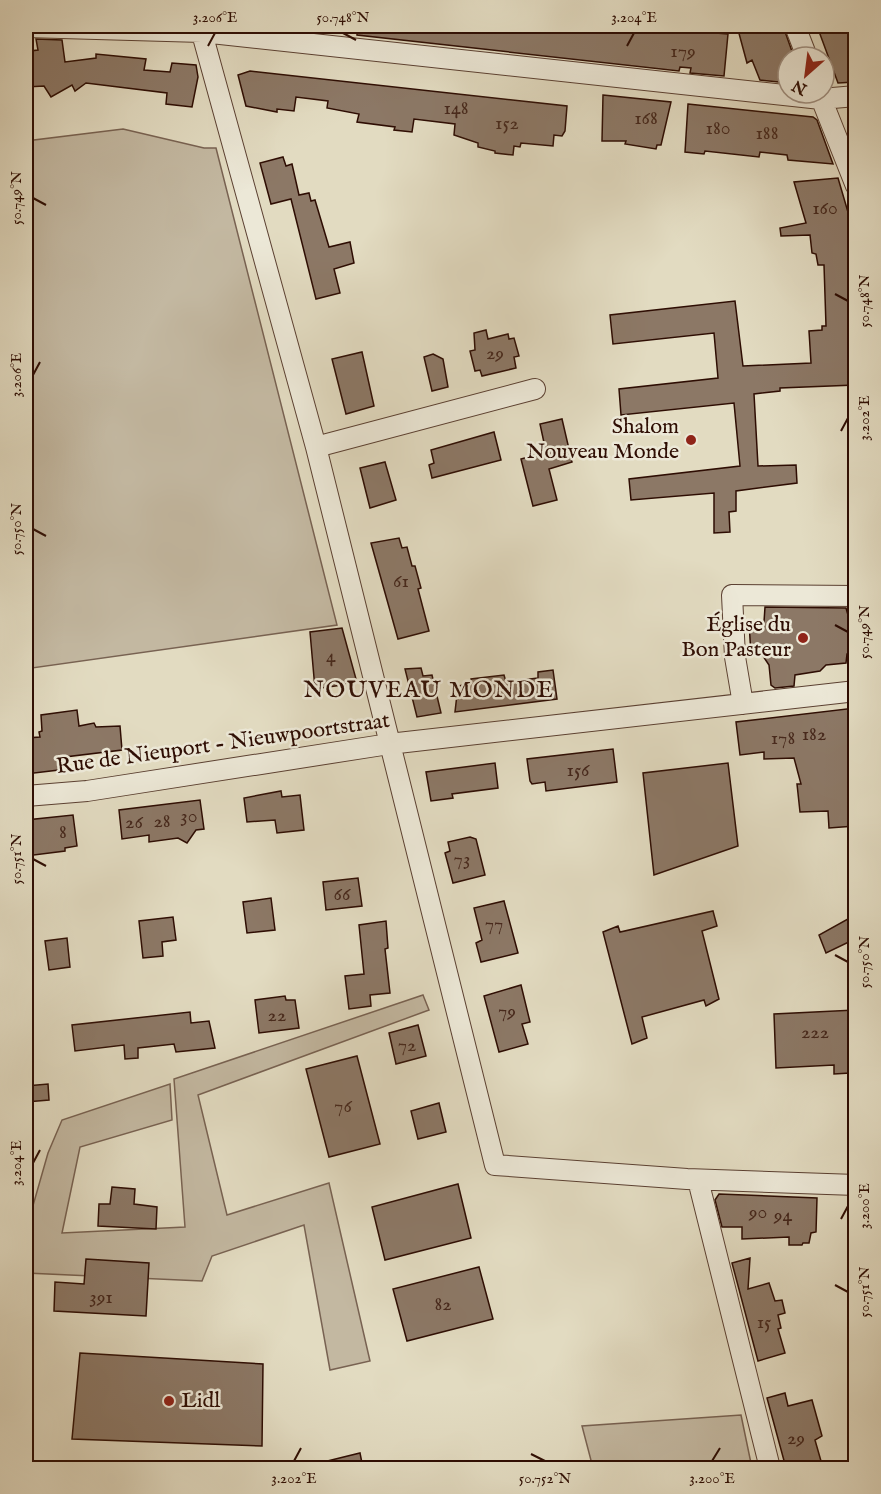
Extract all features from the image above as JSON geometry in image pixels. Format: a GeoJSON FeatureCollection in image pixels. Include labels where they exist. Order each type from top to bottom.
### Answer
{"type":"FeatureCollection","features":[{"type":"Feature","properties":{"kind":"street"},"geometry":{"type":"LineString","coordinates":[[795,26],[802,45]]}},
{"type":"Feature","properties":{"kind":"street"},"geometry":{"type":"LineString","coordinates":[[26,27],[201,29],[776,91]]}},
{"type":"Feature","properties":{"kind":"street"},"geometry":{"type":"LineString","coordinates":[[201,29],[316,447],[495,1165],[698,1180],[855,1185]]}},
{"type":"Feature","properties":{"kind":"street"},"geometry":{"type":"LineString","coordinates":[[836,96],[855,96]]}},
{"type":"Feature","properties":{"kind":"street"},"geometry":{"type":"LineString","coordinates":[[824,105],[855,186]]}},
{"type":"Feature","properties":{"kind":"street"},"geometry":{"type":"LineString","coordinates":[[316,447],[535,389]]}},
{"type":"Feature","properties":{"kind":"street"},"geometry":{"type":"LineString","coordinates":[[743,704],[735,657],[732,595],[855,596]]}},
{"type":"Feature","properties":{"kind":"street","name":"Rue de Nieuport - Nieuwpoortstraat"},"geometry":{"type":"LineString","coordinates":[[26,796],[87,791],[389,744],[855,691]]}},
{"type":"Feature","properties":{"kind":"street"},"geometry":{"type":"LineString","coordinates":[[698,1180],[770,1468]]}},
{"type":"Feature","properties":{"kind":"shaded area"},"geometry":{"type":"Polygon","coordinates":[[[123,129],[204,148],[216,148],[337,625],[32,668],[26,643],[26,141],[123,129]]]}},
{"type":"Feature","properties":{"kind":"shaded area"},"geometry":{"type":"Polygon","coordinates":[[[423,995],[429,1010],[198,1095],[227,1215],[329,1183],[370,1361],[330,1370],[304,1225],[212,1256],[202,1281],[26,1273],[26,1230],[48,1153],[62,1120],[170,1084],[172,1120],[80,1147],[62,1233],[185,1227],[174,1079],[423,995]]]}},
{"type":"Feature","properties":{"kind":"shaded area"},"geometry":{"type":"Polygon","coordinates":[[[741,1415],[752,1468],[593,1468],[582,1426],[741,1415]]]}},
{"type":"Feature","properties":{"kind":"building"},"geometry":{"type":"Polygon","coordinates":[[[357,26],[705,26],[704,32],[728,34],[724,76],[690,73],[691,68],[680,67],[679,71],[357,35],[357,26]]]}},
{"type":"Feature","properties":{"kind":"building"},"geometry":{"type":"Polygon","coordinates":[[[737,26],[783,26],[790,45],[776,45],[776,82],[760,80],[752,60],[747,63],[737,26]]]}},
{"type":"Feature","properties":{"kind":"building"},"geometry":{"type":"Polygon","coordinates":[[[817,26],[855,26],[855,82],[838,83],[836,45],[824,45],[817,26]]]}},
{"type":"Feature","properties":{"kind":"building"},"geometry":{"type":"Polygon","coordinates":[[[36,39],[62,40],[65,62],[96,58],[96,54],[146,59],[144,70],[170,72],[172,63],[196,65],[198,77],[192,107],[166,104],[167,93],[86,83],[75,91],[72,85],[51,97],[44,86],[26,87],[26,57],[30,56],[30,51],[38,50],[36,39]]]}},
{"type":"Feature","properties":{"kind":"building"},"geometry":{"type":"Polygon","coordinates":[[[250,71],[567,106],[565,131],[562,136],[554,135],[553,146],[521,143],[520,147],[514,146],[513,155],[495,153],[495,151],[478,147],[478,143],[454,135],[455,124],[414,119],[412,132],[394,130],[395,127],[357,122],[359,114],[327,108],[328,101],[296,97],[294,111],[277,109],[277,112],[246,106],[238,75],[250,71]]]}},
{"type":"Feature","properties":{"kind":"building"},"geometry":{"type":"Polygon","coordinates":[[[603,95],[671,102],[661,145],[657,145],[656,149],[625,144],[626,141],[602,141],[603,95]]]}},
{"type":"Feature","properties":{"kind":"building"},"geometry":{"type":"Polygon","coordinates":[[[688,104],[813,117],[817,120],[833,164],[788,160],[787,155],[760,152],[759,157],[705,151],[704,154],[685,152],[688,104]]]}},
{"type":"Feature","properties":{"kind":"building"},"geometry":{"type":"Polygon","coordinates":[[[283,157],[286,166],[292,164],[299,195],[309,193],[311,201],[315,200],[329,247],[350,242],[354,263],[334,269],[340,293],[316,299],[291,199],[271,204],[260,163],[283,157]]]}},
{"type":"Feature","properties":{"kind":"building"},"geometry":{"type":"Polygon","coordinates":[[[838,178],[855,236],[855,385],[780,388],[780,391],[754,394],[758,466],[796,465],[797,483],[736,491],[736,511],[729,512],[730,532],[714,533],[714,493],[631,500],[629,479],[740,466],[734,403],[621,415],[619,389],[718,378],[714,333],[613,344],[610,315],[735,301],[743,366],[811,363],[809,331],[822,330],[822,326],[826,326],[824,265],[818,265],[816,254],[812,253],[810,235],[781,236],[780,228],[806,223],[794,182],[838,178]]]}},
{"type":"Feature","properties":{"kind":"building"},"geometry":{"type":"Polygon","coordinates":[[[486,330],[488,339],[508,334],[509,339],[514,338],[519,356],[514,357],[516,368],[482,376],[480,370],[475,371],[470,351],[475,350],[474,333],[486,330]]]}},
{"type":"Feature","properties":{"kind":"building"},"geometry":{"type":"Polygon","coordinates":[[[362,352],[374,406],[346,414],[332,359],[362,352]]]}},
{"type":"Feature","properties":{"kind":"building"},"geometry":{"type":"Polygon","coordinates":[[[433,354],[443,359],[448,387],[432,391],[424,357],[433,354]]]}},
{"type":"Feature","properties":{"kind":"building"},"geometry":{"type":"Polygon","coordinates":[[[562,419],[572,462],[549,469],[557,500],[533,506],[521,459],[546,452],[540,424],[562,419]]]}},
{"type":"Feature","properties":{"kind":"building"},"geometry":{"type":"Polygon","coordinates":[[[494,432],[501,460],[432,478],[429,465],[434,463],[431,450],[494,432]]]}},
{"type":"Feature","properties":{"kind":"building"},"geometry":{"type":"Polygon","coordinates":[[[385,462],[396,500],[370,508],[360,468],[385,462]]]}},
{"type":"Feature","properties":{"kind":"building"},"geometry":{"type":"Polygon","coordinates":[[[399,538],[402,548],[407,547],[412,566],[415,566],[421,588],[418,589],[429,631],[398,639],[371,543],[399,538]]]}},
{"type":"Feature","properties":{"kind":"building","name":"Église du Bon Pasteur"},"geometry":{"type":"Polygon","coordinates":[[[765,607],[846,608],[848,615],[855,613],[855,655],[847,654],[846,663],[826,665],[820,671],[795,675],[794,686],[775,688],[771,685],[769,665],[763,656],[751,655],[749,622],[764,622],[765,607]]]}},
{"type":"Feature","properties":{"kind":"building"},"geometry":{"type":"Polygon","coordinates":[[[342,628],[356,679],[342,685],[315,689],[310,632],[342,628]]]}},
{"type":"Feature","properties":{"kind":"building"},"geometry":{"type":"Polygon","coordinates":[[[421,668],[423,676],[432,675],[441,713],[417,717],[405,669],[421,668]]]}},
{"type":"Feature","properties":{"kind":"building"},"geometry":{"type":"Polygon","coordinates":[[[553,670],[557,699],[455,712],[458,686],[471,684],[471,679],[504,675],[506,682],[538,678],[538,672],[553,670]]]}},
{"type":"Feature","properties":{"kind":"building"},"geometry":{"type":"Polygon","coordinates":[[[855,708],[855,826],[829,828],[828,811],[800,812],[797,784],[801,784],[794,758],[764,759],[764,752],[740,755],[736,722],[855,708]]]}},
{"type":"Feature","properties":{"kind":"building"},"geometry":{"type":"Polygon","coordinates":[[[77,710],[79,726],[94,723],[96,727],[120,726],[122,750],[65,757],[67,769],[26,774],[26,738],[40,737],[41,715],[77,710]]]}},
{"type":"Feature","properties":{"kind":"building"},"geometry":{"type":"Polygon","coordinates":[[[613,749],[617,782],[546,791],[545,782],[532,784],[530,781],[527,759],[613,749]]]}},
{"type":"Feature","properties":{"kind":"building"},"geometry":{"type":"Polygon","coordinates":[[[495,763],[498,788],[452,794],[453,798],[431,801],[426,772],[495,763]]]}},
{"type":"Feature","properties":{"kind":"building"},"geometry":{"type":"Polygon","coordinates":[[[728,763],[738,846],[654,875],[643,773],[728,763]]]}},
{"type":"Feature","properties":{"kind":"building"},"geometry":{"type":"Polygon","coordinates":[[[281,791],[282,797],[300,795],[304,830],[277,833],[275,820],[247,822],[244,798],[281,791]]]}},
{"type":"Feature","properties":{"kind":"building"},"geometry":{"type":"Polygon","coordinates":[[[200,800],[204,829],[196,830],[187,843],[178,838],[149,842],[149,835],[122,839],[119,810],[200,800]]]}},
{"type":"Feature","properties":{"kind":"building"},"geometry":{"type":"Polygon","coordinates":[[[73,815],[77,846],[65,848],[65,851],[26,856],[26,820],[73,815]]]}},
{"type":"Feature","properties":{"kind":"building"},"geometry":{"type":"Polygon","coordinates":[[[470,837],[476,839],[485,875],[453,883],[445,853],[450,851],[448,842],[470,837]]]}},
{"type":"Feature","properties":{"kind":"building"},"geometry":{"type":"Polygon","coordinates":[[[358,878],[362,906],[326,910],[323,882],[358,878]]]}},
{"type":"Feature","properties":{"kind":"building"},"geometry":{"type":"Polygon","coordinates":[[[271,898],[275,930],[247,933],[243,902],[271,898]]]}},
{"type":"Feature","properties":{"kind":"building"},"geometry":{"type":"Polygon","coordinates":[[[504,901],[518,953],[481,962],[476,943],[482,940],[474,908],[504,901]]]}},
{"type":"Feature","properties":{"kind":"building"},"geometry":{"type":"Polygon","coordinates":[[[713,911],[717,926],[702,931],[719,999],[706,1006],[704,1000],[642,1017],[647,1038],[632,1044],[603,932],[618,926],[620,932],[713,911]]]}},
{"type":"Feature","properties":{"kind":"building"},"geometry":{"type":"Polygon","coordinates":[[[855,915],[855,939],[826,953],[819,935],[855,915]]]}},
{"type":"Feature","properties":{"kind":"building"},"geometry":{"type":"Polygon","coordinates":[[[173,917],[176,940],[162,942],[163,956],[143,958],[139,921],[173,917]]]}},
{"type":"Feature","properties":{"kind":"building"},"geometry":{"type":"Polygon","coordinates":[[[386,921],[388,948],[385,949],[390,993],[370,995],[371,1006],[349,1009],[345,976],[364,974],[359,925],[386,921]]]}},
{"type":"Feature","properties":{"kind":"building"},"geometry":{"type":"Polygon","coordinates":[[[67,938],[70,967],[49,970],[45,941],[67,938]]]}},
{"type":"Feature","properties":{"kind":"building"},"geometry":{"type":"Polygon","coordinates":[[[521,985],[530,1022],[522,1024],[528,1044],[499,1052],[484,996],[521,985]]]}},
{"type":"Feature","properties":{"kind":"building"},"geometry":{"type":"Polygon","coordinates":[[[285,996],[286,1000],[295,1000],[299,1028],[259,1033],[255,1000],[285,996]]]}},
{"type":"Feature","properties":{"kind":"building"},"geometry":{"type":"Polygon","coordinates":[[[855,1010],[855,1054],[851,1055],[850,1073],[834,1074],[834,1065],[776,1068],[774,1014],[855,1010]]]}},
{"type":"Feature","properties":{"kind":"building"},"geometry":{"type":"Polygon","coordinates":[[[190,1012],[191,1023],[209,1021],[215,1048],[176,1052],[174,1044],[138,1048],[138,1058],[125,1059],[124,1045],[75,1051],[72,1025],[190,1012]]]}},
{"type":"Feature","properties":{"kind":"building"},"geometry":{"type":"Polygon","coordinates":[[[418,1025],[426,1056],[396,1064],[389,1033],[418,1025]]]}},
{"type":"Feature","properties":{"kind":"building"},"geometry":{"type":"Polygon","coordinates":[[[357,1056],[380,1144],[329,1157],[306,1069],[357,1056]]]}},
{"type":"Feature","properties":{"kind":"building"},"geometry":{"type":"Polygon","coordinates":[[[48,1084],[49,1100],[26,1102],[26,1086],[48,1084]]]}},
{"type":"Feature","properties":{"kind":"building"},"geometry":{"type":"Polygon","coordinates":[[[439,1103],[446,1132],[418,1139],[411,1111],[439,1103]]]}},
{"type":"Feature","properties":{"kind":"building"},"geometry":{"type":"Polygon","coordinates":[[[458,1184],[471,1238],[385,1260],[372,1207],[458,1184]]]}},
{"type":"Feature","properties":{"kind":"building"},"geometry":{"type":"Polygon","coordinates":[[[112,1187],[135,1189],[134,1204],[157,1207],[156,1229],[98,1226],[99,1204],[110,1204],[112,1187]]]}},
{"type":"Feature","properties":{"kind":"building"},"geometry":{"type":"Polygon","coordinates":[[[719,1194],[817,1198],[816,1232],[811,1233],[809,1243],[802,1245],[789,1245],[789,1237],[742,1239],[742,1227],[722,1227],[715,1200],[719,1194]]]}},
{"type":"Feature","properties":{"kind":"building"},"geometry":{"type":"Polygon","coordinates":[[[750,1258],[748,1289],[769,1283],[775,1301],[782,1300],[785,1313],[778,1315],[781,1328],[778,1329],[785,1353],[758,1361],[732,1263],[750,1258]]]}},
{"type":"Feature","properties":{"kind":"building"},"geometry":{"type":"Polygon","coordinates":[[[86,1259],[149,1263],[146,1316],[54,1311],[55,1282],[84,1284],[86,1259]]]}},
{"type":"Feature","properties":{"kind":"building"},"geometry":{"type":"Polygon","coordinates":[[[479,1267],[493,1319],[407,1341],[393,1289],[479,1267]]]}},
{"type":"Feature","properties":{"kind":"building","name":"Lidl"},"geometry":{"type":"Polygon","coordinates":[[[80,1353],[263,1364],[262,1446],[72,1439],[80,1353]]]}},
{"type":"Feature","properties":{"kind":"building"},"geometry":{"type":"Polygon","coordinates":[[[785,1393],[788,1406],[812,1400],[822,1436],[815,1440],[823,1468],[786,1468],[767,1398],[785,1393]]]}},
{"type":"Feature","properties":{"kind":"building"},"geometry":{"type":"Polygon","coordinates":[[[360,1453],[363,1468],[320,1468],[319,1463],[360,1453]]]}},
{"type":"Feature","properties":{"kind":"place","name":"Shalom Nouveau Monde"},"geometry":{"type":"Point","coordinates":[691,440]}},
{"type":"Feature","properties":{"kind":"place","name":"Église du Bon Pasteur"},"geometry":{"type":"Point","coordinates":[803,638]}},
{"type":"Feature","properties":{"kind":"place","name":"Lidl"},"geometry":{"type":"Point","coordinates":[169,1401]}},
{"type":"Feature","properties":{"kind":"district","name":"NOUVEAU MONDE"},"geometry":{"type":"Point","coordinates":[429,690]}}]}
